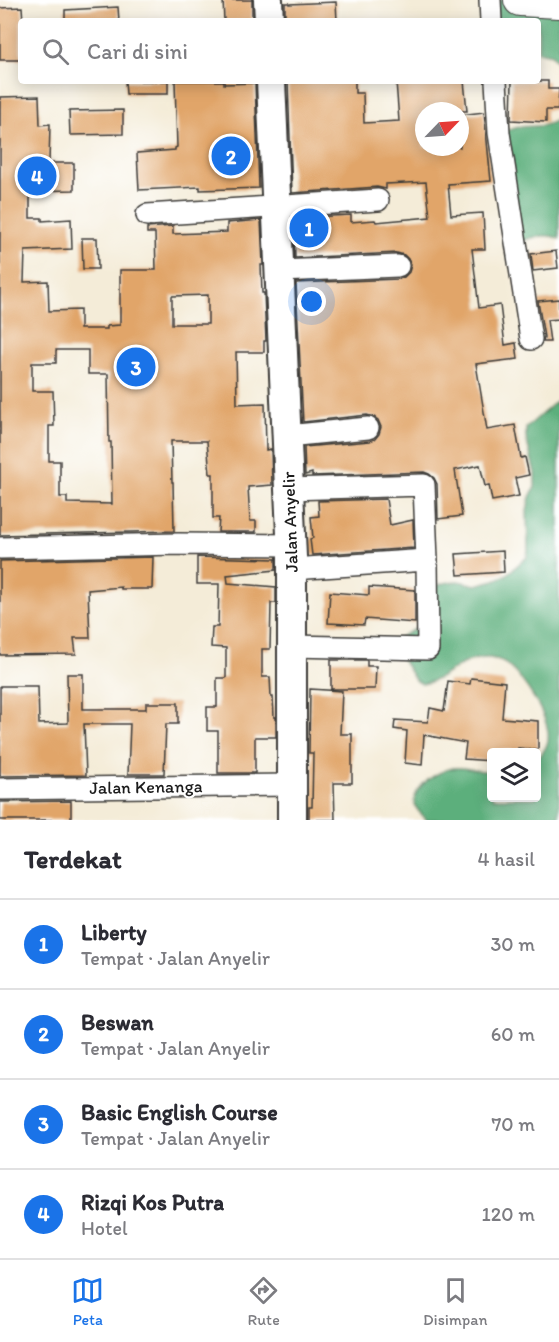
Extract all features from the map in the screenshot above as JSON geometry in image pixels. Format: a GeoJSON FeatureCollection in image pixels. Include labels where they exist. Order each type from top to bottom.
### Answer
{"type":"FeatureCollection","features":[{"type":"Feature","properties":{"kind":"main road"},"geometry":{"type":"LineString","coordinates":[[519,0],[559,2]]}},
{"type":"Feature","properties":{"kind":"street"},"geometry":{"type":"LineString","coordinates":[[268,0],[269,18]]}},
{"type":"Feature","properties":{"kind":"street"},"geometry":{"type":"LineString","coordinates":[[490,0],[491,18]]}},
{"type":"Feature","properties":{"kind":"street","name":"Jalan Anyelir"},"geometry":{"type":"LineString","coordinates":[[272,84],[292,557],[292,820]]}},
{"type":"Feature","properties":{"kind":"street"},"geometry":{"type":"LineString","coordinates":[[496,84],[499,133],[531,339]]}},
{"type":"Feature","properties":{"kind":"street"},"geometry":{"type":"LineString","coordinates":[[147,215],[378,200]]}},
{"type":"Feature","properties":{"kind":"street"},"geometry":{"type":"LineString","coordinates":[[280,271],[398,266]]}},
{"type":"Feature","properties":{"kind":"street"},"geometry":{"type":"LineString","coordinates":[[287,436],[368,428]]}},
{"type":"Feature","properties":{"kind":"street"},"geometry":{"type":"LineString","coordinates":[[289,489],[424,485],[427,560],[428,649],[292,646]]}},
{"type":"Feature","properties":{"kind":"street"},"geometry":{"type":"LineString","coordinates":[[0,548],[178,544],[292,557],[427,560]]}},
{"type":"Feature","properties":{"kind":"street","name":"Jalan Kenanga"},"geometry":{"type":"LineString","coordinates":[[0,789],[292,785]]}},
{"type":"Feature","properties":{"kind":"green space"},"geometry":{"type":"Polygon","coordinates":[[[490,0],[559,2],[559,66],[552,55],[541,53],[541,18],[491,18],[490,0]]]}},
{"type":"Feature","properties":{"kind":"green space"},"geometry":{"type":"Polygon","coordinates":[[[559,118],[559,239],[543,236],[516,243],[499,133],[520,127],[544,125],[559,118]]]}},
{"type":"Feature","properties":{"kind":"green space"},"geometry":{"type":"Polygon","coordinates":[[[559,399],[559,820],[427,820],[415,805],[417,792],[434,776],[453,768],[487,771],[487,802],[541,802],[541,754],[547,746],[548,731],[541,710],[521,679],[505,663],[490,658],[469,661],[431,682],[422,684],[415,680],[398,653],[398,638],[419,627],[435,586],[458,581],[476,585],[495,580],[506,575],[527,557],[527,511],[535,487],[535,473],[526,438],[526,428],[559,399]]]}},
{"type":"Feature","properties":{"kind":"building"},"geometry":{"type":"Polygon","coordinates":[[[223,0],[252,0],[252,18],[224,18],[223,0]]]}},
{"type":"Feature","properties":{"kind":"building"},"geometry":{"type":"Polygon","coordinates":[[[336,2],[337,18],[285,18],[285,3],[336,2]]]}},
{"type":"Feature","properties":{"kind":"building"},"geometry":{"type":"Polygon","coordinates":[[[22,7],[23,18],[18,18],[18,60],[0,60],[0,8],[22,7]]]}},
{"type":"Feature","properties":{"kind":"building"},"geometry":{"type":"Polygon","coordinates":[[[118,7],[119,18],[65,18],[65,10],[118,7]]]}},
{"type":"Feature","properties":{"kind":"building"},"geometry":{"type":"Polygon","coordinates":[[[541,81],[548,81],[548,89],[559,89],[558,110],[546,110],[546,122],[511,120],[512,84],[541,84],[541,81]]]}},
{"type":"Feature","properties":{"kind":"building"},"geometry":{"type":"Polygon","coordinates":[[[125,84],[168,84],[168,94],[126,94],[125,84]]]}},
{"type":"Feature","properties":{"kind":"building"},"geometry":{"type":"Polygon","coordinates":[[[175,84],[255,84],[259,188],[200,190],[200,187],[139,190],[137,153],[175,150],[177,147],[175,84]]]}},
{"type":"Feature","properties":{"kind":"building"},"geometry":{"type":"Polygon","coordinates":[[[288,84],[355,84],[355,93],[363,93],[364,123],[399,121],[396,84],[464,84],[466,102],[415,102],[415,156],[469,156],[469,114],[484,112],[491,181],[448,184],[451,215],[483,213],[485,249],[472,249],[479,308],[500,305],[505,345],[516,343],[518,359],[476,364],[487,430],[515,425],[521,458],[525,457],[529,475],[515,478],[519,496],[492,501],[489,485],[485,486],[480,465],[455,470],[462,516],[438,519],[437,484],[434,478],[424,472],[312,476],[312,473],[305,475],[304,447],[370,441],[379,434],[381,427],[378,420],[367,415],[303,422],[296,283],[399,279],[409,272],[411,265],[404,255],[397,253],[295,258],[294,218],[351,215],[351,222],[375,220],[376,222],[430,217],[426,182],[386,184],[386,189],[377,187],[292,193],[288,84]]]}},
{"type":"Feature","properties":{"kind":"building"},"geometry":{"type":"Polygon","coordinates":[[[39,96],[40,125],[50,124],[49,163],[74,163],[74,190],[30,191],[30,218],[42,218],[42,221],[71,219],[72,249],[25,251],[24,282],[48,281],[49,311],[80,310],[80,329],[107,329],[107,326],[120,325],[120,270],[156,270],[155,233],[147,233],[147,228],[173,226],[173,234],[227,232],[227,223],[261,220],[262,293],[264,293],[266,341],[264,341],[264,352],[236,352],[237,404],[265,403],[266,450],[271,449],[272,485],[248,487],[250,521],[256,521],[256,532],[218,532],[219,518],[213,518],[213,474],[210,474],[207,441],[171,441],[174,531],[0,535],[0,97],[39,96]],[[208,295],[172,296],[172,324],[208,324],[208,295]],[[56,350],[56,363],[32,363],[32,391],[53,391],[54,426],[49,426],[49,461],[60,461],[60,497],[67,497],[67,503],[112,504],[108,374],[88,374],[88,350],[56,350]]]}},
{"type":"Feature","properties":{"kind":"building"},"geometry":{"type":"Polygon","coordinates":[[[123,110],[123,134],[70,135],[69,111],[123,110]]]}},
{"type":"Feature","properties":{"kind":"building"},"geometry":{"type":"Polygon","coordinates":[[[82,238],[97,238],[98,269],[83,269],[82,238]]]}},
{"type":"Feature","properties":{"kind":"building"},"geometry":{"type":"Polygon","coordinates":[[[556,251],[558,268],[533,271],[531,254],[556,251]]]}},
{"type":"Feature","properties":{"kind":"building"},"geometry":{"type":"Polygon","coordinates":[[[559,299],[559,319],[547,320],[550,342],[543,342],[538,301],[559,299]]]}},
{"type":"Feature","properties":{"kind":"building"},"geometry":{"type":"Polygon","coordinates":[[[386,499],[390,525],[413,520],[414,548],[312,555],[311,517],[319,516],[318,501],[386,499]]]}},
{"type":"Feature","properties":{"kind":"building"},"geometry":{"type":"Polygon","coordinates":[[[503,551],[504,572],[458,575],[456,554],[503,551]]]}},
{"type":"Feature","properties":{"kind":"building"},"geometry":{"type":"Polygon","coordinates":[[[153,557],[152,589],[121,589],[121,587],[88,590],[90,638],[74,638],[76,654],[0,655],[0,561],[153,557]]]}},
{"type":"Feature","properties":{"kind":"building"},"geometry":{"type":"Polygon","coordinates":[[[197,557],[276,559],[276,570],[227,575],[228,583],[276,587],[276,603],[271,603],[270,649],[262,649],[262,677],[270,677],[274,717],[276,717],[276,737],[255,737],[255,773],[218,773],[218,731],[207,731],[207,707],[217,707],[217,678],[226,678],[226,648],[211,647],[212,627],[218,627],[219,584],[197,584],[197,557]]]}},
{"type":"Feature","properties":{"kind":"building"},"geometry":{"type":"Polygon","coordinates":[[[369,587],[415,590],[415,623],[365,619],[364,625],[328,623],[330,592],[369,595],[369,587]]]}},
{"type":"Feature","properties":{"kind":"building"},"geometry":{"type":"Polygon","coordinates":[[[331,660],[367,660],[367,666],[376,666],[375,689],[331,689],[331,660]]]}},
{"type":"Feature","properties":{"kind":"building"},"geometry":{"type":"Polygon","coordinates":[[[67,674],[83,674],[83,709],[146,709],[146,703],[178,703],[178,724],[166,724],[164,774],[128,774],[130,724],[84,724],[86,775],[0,776],[0,686],[38,686],[39,724],[68,723],[67,674]]]}},
{"type":"Feature","properties":{"kind":"building"},"geometry":{"type":"Polygon","coordinates":[[[471,678],[505,682],[502,718],[538,721],[538,748],[487,748],[487,761],[464,759],[466,743],[424,735],[422,765],[405,763],[407,731],[394,729],[395,720],[428,722],[430,708],[444,711],[448,681],[470,684],[471,678]]]}},
{"type":"Feature","properties":{"kind":"building"},"geometry":{"type":"Polygon","coordinates":[[[310,689],[342,691],[340,734],[352,734],[352,783],[334,783],[335,820],[309,820],[309,807],[312,807],[313,753],[309,753],[310,689]]]}},
{"type":"Feature","properties":{"kind":"building"},"geometry":{"type":"Polygon","coordinates":[[[71,801],[71,820],[0,820],[0,802],[71,801]]]}},
{"type":"Feature","properties":{"kind":"place","name":"Beswan"},"geometry":{"type":"Point","coordinates":[231,156]}},
{"type":"Feature","properties":{"kind":"place","name":"Rizqi Kos Putra"},"geometry":{"type":"Point","coordinates":[37,176]}},
{"type":"Feature","properties":{"kind":"place","name":"Liberty"},"geometry":{"type":"Point","coordinates":[309,228]}},
{"type":"Feature","properties":{"kind":"place","name":"Basic English Course"},"geometry":{"type":"Point","coordinates":[136,367]}}]}
